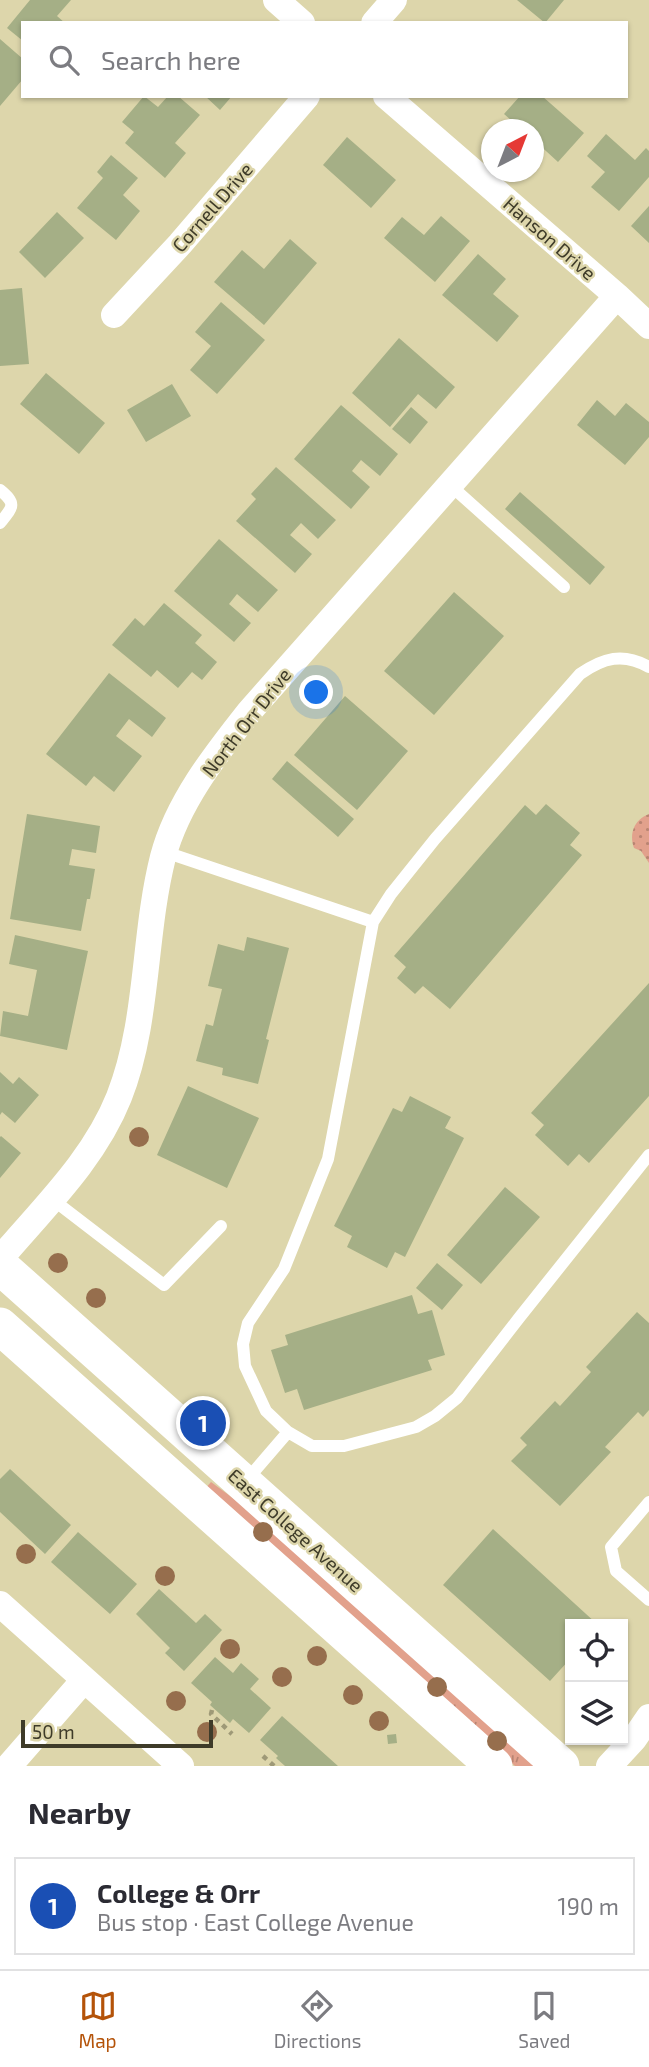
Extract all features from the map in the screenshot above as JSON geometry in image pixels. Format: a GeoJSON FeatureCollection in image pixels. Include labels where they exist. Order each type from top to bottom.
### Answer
{"type":"FeatureCollection","features":[{"type":"Feature","properties":{"kind":"main road","name":"East College Avenue"},"geometry":{"type":"LineString","coordinates":[[0,1266],[561,1766]]}},
{"type":"Feature","properties":{"kind":"main road"},"geometry":{"type":"LineString","coordinates":[[0,1326],[494,1766]]}},
{"type":"Feature","properties":{"kind":"street"},"geometry":{"type":"LineString","coordinates":[[276,0],[300,21]]}},
{"type":"Feature","properties":{"kind":"street"},"geometry":{"type":"LineString","coordinates":[[376,21],[394,0]]}},
{"type":"Feature","properties":{"kind":"street","name":"Cornell Drive"},"geometry":{"type":"LineString","coordinates":[[114,315],[180,244],[305,98]]}},
{"type":"Feature","properties":{"kind":"street","name":"Hanson Drive"},"geometry":{"type":"LineString","coordinates":[[388,98],[649,326]]}},
{"type":"Feature","properties":{"kind":"street","name":"North Orr Drive"},"geometry":{"type":"LineString","coordinates":[[0,1259],[75,1171],[106,1125],[128,1071],[136,1040],[156,890],[165,852],[185,804],[225,742],[617,296]]}},
{"type":"Feature","properties":{"kind":"street"},"geometry":{"type":"LineString","coordinates":[[0,1604],[181,1766]]}},
{"type":"Feature","properties":{"kind":"street"},"geometry":{"type":"LineString","coordinates":[[9,1766],[84,1679]]}},
{"type":"Feature","properties":{"kind":"street"},"geometry":{"type":"LineString","coordinates":[[609,1766],[634,1739],[649,1717]]}},
{"type":"Feature","properties":{"kind":"lane"},"geometry":{"type":"LineString","coordinates":[[450,485],[564,587]]}},
{"type":"Feature","properties":{"kind":"lane"},"geometry":{"type":"LineString","coordinates":[[0,489],[12,503],[11,510],[0,523]]}},
{"type":"Feature","properties":{"kind":"lane"},"geometry":{"type":"LineString","coordinates":[[649,667],[638,661],[616,658],[596,663],[580,674],[435,839],[391,894],[373,922],[328,1159],[285,1269],[248,1323],[243,1344],[245,1366],[266,1411],[288,1432],[312,1446],[344,1446],[416,1427],[435,1416],[457,1398],[649,1155]]}},
{"type":"Feature","properties":{"kind":"lane"},"geometry":{"type":"LineString","coordinates":[[165,852],[373,922]]}},
{"type":"Feature","properties":{"kind":"lane"},"geometry":{"type":"LineString","coordinates":[[52,1198],[164,1285],[221,1226]]}},
{"type":"Feature","properties":{"kind":"lane"},"geometry":{"type":"LineString","coordinates":[[243,1484],[288,1432]]}},
{"type":"Feature","properties":{"kind":"lane"},"geometry":{"type":"LineString","coordinates":[[649,1502],[611,1546],[616,1571],[649,1600]]}},
{"type":"Feature","properties":{"kind":"path"},"geometry":{"type":"LineString","coordinates":[[212,1710],[211,1714],[232,1734]]}},
{"type":"Feature","properties":{"kind":"path"},"geometry":{"type":"LineString","coordinates":[[263,1756],[274,1766]]}},
{"type":"Feature","properties":{"kind":"green space"},"geometry":{"type":"Polygon","coordinates":[[[649,814],[649,863],[641,851],[634,848],[632,837],[636,823],[649,814]]]}},
{"type":"Feature","properties":{"kind":"green space"},"geometry":{"type":"Polygon","coordinates":[[[211,1482],[260,1518],[539,1766],[515,1766],[204,1490],[211,1482]]]}},
{"type":"Feature","properties":{"kind":"building"},"geometry":{"type":"Polygon","coordinates":[[[30,0],[71,0],[57,16],[63,21],[21,21],[21,39],[7,28],[30,0]]]}},
{"type":"Feature","properties":{"kind":"building"},"geometry":{"type":"Polygon","coordinates":[[[517,0],[564,0],[547,21],[543,21],[517,0]]]}},
{"type":"Feature","properties":{"kind":"building"},"geometry":{"type":"Polygon","coordinates":[[[0,39],[21,57],[21,81],[0,106],[0,39]]]}},
{"type":"Feature","properties":{"kind":"building"},"geometry":{"type":"Polygon","coordinates":[[[142,98],[147,98],[158,107],[166,98],[180,98],[200,115],[175,143],[186,153],[165,178],[125,143],[134,132],[122,122],[142,98]]]}},
{"type":"Feature","properties":{"kind":"building"},"geometry":{"type":"Polygon","coordinates":[[[207,98],[230,98],[220,110],[207,98]]]}},
{"type":"Feature","properties":{"kind":"building"},"geometry":{"type":"Polygon","coordinates":[[[518,98],[544,98],[584,133],[558,162],[544,149],[544,119],[510,119],[504,114],[518,98]]]}},
{"type":"Feature","properties":{"kind":"building"},"geometry":{"type":"Polygon","coordinates":[[[606,134],[635,160],[646,148],[649,151],[649,177],[619,211],[591,187],[605,172],[587,156],[606,134]]]}},
{"type":"Feature","properties":{"kind":"building"},"geometry":{"type":"Polygon","coordinates":[[[347,137],[396,180],[371,208],[323,165],[347,137]]]}},
{"type":"Feature","properties":{"kind":"building"},"geometry":{"type":"Polygon","coordinates":[[[111,155],[138,178],[123,195],[140,211],[116,240],[77,208],[103,178],[97,172],[111,155]]]}},
{"type":"Feature","properties":{"kind":"building"},"geometry":{"type":"Polygon","coordinates":[[[649,206],[649,243],[631,226],[649,206]]]}},
{"type":"Feature","properties":{"kind":"building"},"geometry":{"type":"Polygon","coordinates":[[[57,212],[84,238],[45,278],[19,252],[57,212]]]}},
{"type":"Feature","properties":{"kind":"building"},"geometry":{"type":"Polygon","coordinates":[[[441,216],[470,241],[435,282],[384,238],[402,217],[424,235],[441,216]]]}},
{"type":"Feature","properties":{"kind":"building"},"geometry":{"type":"Polygon","coordinates":[[[290,239],[317,263],[264,325],[214,282],[242,250],[264,269],[290,239]]]}},
{"type":"Feature","properties":{"kind":"building"},"geometry":{"type":"Polygon","coordinates":[[[478,254],[506,279],[493,294],[519,316],[497,342],[442,295],[478,254]]]}},
{"type":"Feature","properties":{"kind":"building"},"geometry":{"type":"Polygon","coordinates":[[[22,288],[29,364],[0,366],[0,290],[22,288]]]}},
{"type":"Feature","properties":{"kind":"building"},"geometry":{"type":"Polygon","coordinates":[[[221,302],[265,340],[217,394],[190,370],[211,346],[195,332],[221,302]]]}},
{"type":"Feature","properties":{"kind":"building"},"geometry":{"type":"Polygon","coordinates":[[[399,338],[455,387],[436,409],[418,394],[390,427],[352,393],[399,338]]]}},
{"type":"Feature","properties":{"kind":"building"},"geometry":{"type":"Polygon","coordinates":[[[46,373],[105,423],[79,454],[20,404],[46,373]]]}},
{"type":"Feature","properties":{"kind":"building"},"geometry":{"type":"Polygon","coordinates":[[[172,384],[191,416],[146,442],[127,410],[172,384]]]}},
{"type":"Feature","properties":{"kind":"building"},"geometry":{"type":"Polygon","coordinates":[[[597,400],[615,416],[626,403],[649,422],[649,437],[625,465],[577,425],[597,400]]]}},
{"type":"Feature","properties":{"kind":"building"},"geometry":{"type":"Polygon","coordinates":[[[341,405],[398,454],[380,476],[361,460],[352,471],[370,487],[351,509],[294,459],[341,405]]]}},
{"type":"Feature","properties":{"kind":"building"},"geometry":{"type":"Polygon","coordinates":[[[411,407],[428,422],[410,444],[392,429],[411,407]]]}},
{"type":"Feature","properties":{"kind":"building"},"geometry":{"type":"Polygon","coordinates":[[[276,467],[336,520],[318,539],[301,523],[290,535],[312,554],[295,573],[236,521],[256,499],[251,494],[276,467]]]}},
{"type":"Feature","properties":{"kind":"building"},"geometry":{"type":"Polygon","coordinates":[[[520,492],[605,567],[590,585],[505,509],[520,492]]]}},
{"type":"Feature","properties":{"kind":"building"},"geometry":{"type":"Polygon","coordinates":[[[219,539],[278,590],[258,612],[237,594],[229,604],[251,623],[234,642],[174,591],[219,539]]]}},
{"type":"Feature","properties":{"kind":"building"},"geometry":{"type":"Polygon","coordinates":[[[454,592],[504,636],[434,715],[384,671],[454,592]]]}},
{"type":"Feature","properties":{"kind":"building"},"geometry":{"type":"Polygon","coordinates":[[[164,603],[202,635],[195,643],[217,662],[202,680],[192,672],[178,688],[157,670],[151,677],[112,645],[135,618],[144,626],[164,603]]]}},
{"type":"Feature","properties":{"kind":"building"},"geometry":{"type":"Polygon","coordinates":[[[109,673],[166,718],[152,737],[129,719],[116,736],[142,756],[114,792],[94,776],[86,786],[46,754],[109,673]]]}},
{"type":"Feature","properties":{"kind":"building"},"geometry":{"type":"Polygon","coordinates":[[[345,696],[408,751],[357,810],[294,755],[345,696]]]}},
{"type":"Feature","properties":{"kind":"building"},"geometry":{"type":"Polygon","coordinates":[[[287,761],[354,819],[338,837],[272,779],[287,761]]]}},
{"type":"Feature","properties":{"kind":"building"},"geometry":{"type":"Polygon","coordinates":[[[546,804],[580,833],[570,845],[582,855],[450,1009],[423,986],[415,994],[397,978],[406,967],[394,956],[525,805],[536,815],[546,804]]]}},
{"type":"Feature","properties":{"kind":"building"},"geometry":{"type":"Polygon","coordinates":[[[27,814],[100,826],[96,853],[72,849],[69,865],[95,869],[81,931],[10,919],[27,814]]]}},
{"type":"Feature","properties":{"kind":"building"},"geometry":{"type":"Polygon","coordinates":[[[15,935],[88,951],[67,1050],[0,1036],[3,1011],[28,1016],[37,970],[9,964],[15,935]]]}},
{"type":"Feature","properties":{"kind":"building"},"geometry":{"type":"Polygon","coordinates":[[[247,937],[289,948],[266,1039],[269,1040],[258,1084],[222,1075],[223,1068],[196,1061],[206,1024],[213,1026],[222,989],[208,986],[218,944],[244,951],[247,937]]]}},
{"type":"Feature","properties":{"kind":"building"},"geometry":{"type":"Polygon","coordinates":[[[649,983],[649,1096],[589,1163],[579,1154],[568,1166],[535,1135],[544,1125],[531,1113],[649,983]]]}},
{"type":"Feature","properties":{"kind":"building"},"geometry":{"type":"Polygon","coordinates":[[[0,1072],[13,1084],[19,1077],[39,1095],[15,1123],[2,1112],[0,1115],[0,1072]]]}},
{"type":"Feature","properties":{"kind":"building"},"geometry":{"type":"Polygon","coordinates":[[[188,1086],[259,1118],[227,1188],[157,1155],[188,1086]]]}},
{"type":"Feature","properties":{"kind":"building"},"geometry":{"type":"Polygon","coordinates":[[[410,1096],[451,1117],[445,1128],[464,1138],[405,1257],[395,1252],[387,1268],[347,1247],[352,1236],[334,1226],[393,1108],[402,1112],[410,1096]]]}},
{"type":"Feature","properties":{"kind":"building"},"geometry":{"type":"Polygon","coordinates":[[[0,1137],[21,1153],[0,1178],[0,1137]]]}},
{"type":"Feature","properties":{"kind":"building"},"geometry":{"type":"Polygon","coordinates":[[[505,1187],[540,1217],[481,1284],[447,1255],[505,1187]]]}},
{"type":"Feature","properties":{"kind":"building"},"geometry":{"type":"Polygon","coordinates":[[[437,1263],[463,1285],[442,1310],[416,1288],[437,1263]]]}},
{"type":"Feature","properties":{"kind":"building"},"geometry":{"type":"Polygon","coordinates":[[[412,1295],[418,1314],[432,1310],[445,1355],[428,1360],[432,1370],[304,1410],[297,1389],[285,1393],[271,1350],[288,1345],[285,1335],[412,1295]]]}},
{"type":"Feature","properties":{"kind":"building"},"geometry":{"type":"Polygon","coordinates":[[[637,1312],[649,1323],[649,1410],[643,1417],[638,1412],[605,1447],[611,1452],[560,1506],[511,1461],[527,1445],[520,1438],[555,1401],[560,1406],[591,1372],[586,1367],[637,1312]]]}},
{"type":"Feature","properties":{"kind":"building"},"geometry":{"type":"Polygon","coordinates":[[[10,1469],[71,1525],[45,1554],[0,1512],[0,1479],[10,1469]]]}},
{"type":"Feature","properties":{"kind":"building"},"geometry":{"type":"Polygon","coordinates":[[[493,1529],[592,1619],[565,1619],[565,1664],[550,1681],[443,1585],[493,1529]]]}},
{"type":"Feature","properties":{"kind":"building"},"geometry":{"type":"Polygon","coordinates":[[[78,1532],[137,1584],[110,1614],[51,1562],[78,1532]]]}},
{"type":"Feature","properties":{"kind":"building"},"geometry":{"type":"Polygon","coordinates":[[[159,1589],[196,1623],[205,1614],[222,1630],[184,1671],[165,1653],[170,1648],[136,1614],[159,1589]]]}},
{"type":"Feature","properties":{"kind":"building"},"geometry":{"type":"Polygon","coordinates":[[[215,1657],[233,1673],[241,1663],[259,1679],[250,1689],[271,1708],[249,1733],[233,1719],[230,1723],[191,1683],[215,1657]]]}},
{"type":"Feature","properties":{"kind":"building"},"geometry":{"type":"Polygon","coordinates":[[[282,1716],[338,1766],[285,1766],[276,1758],[278,1756],[260,1740],[282,1716]]]}},
{"type":"Feature","properties":{"kind":"building"},"geometry":{"type":"Polygon","coordinates":[[[396,1734],[397,1743],[388,1744],[387,1735],[396,1734]]]}},
{"type":"Feature","properties":{"kind":"place","name":"College & Orr"},"geometry":{"type":"Point","coordinates":[203,1423]}}]}
